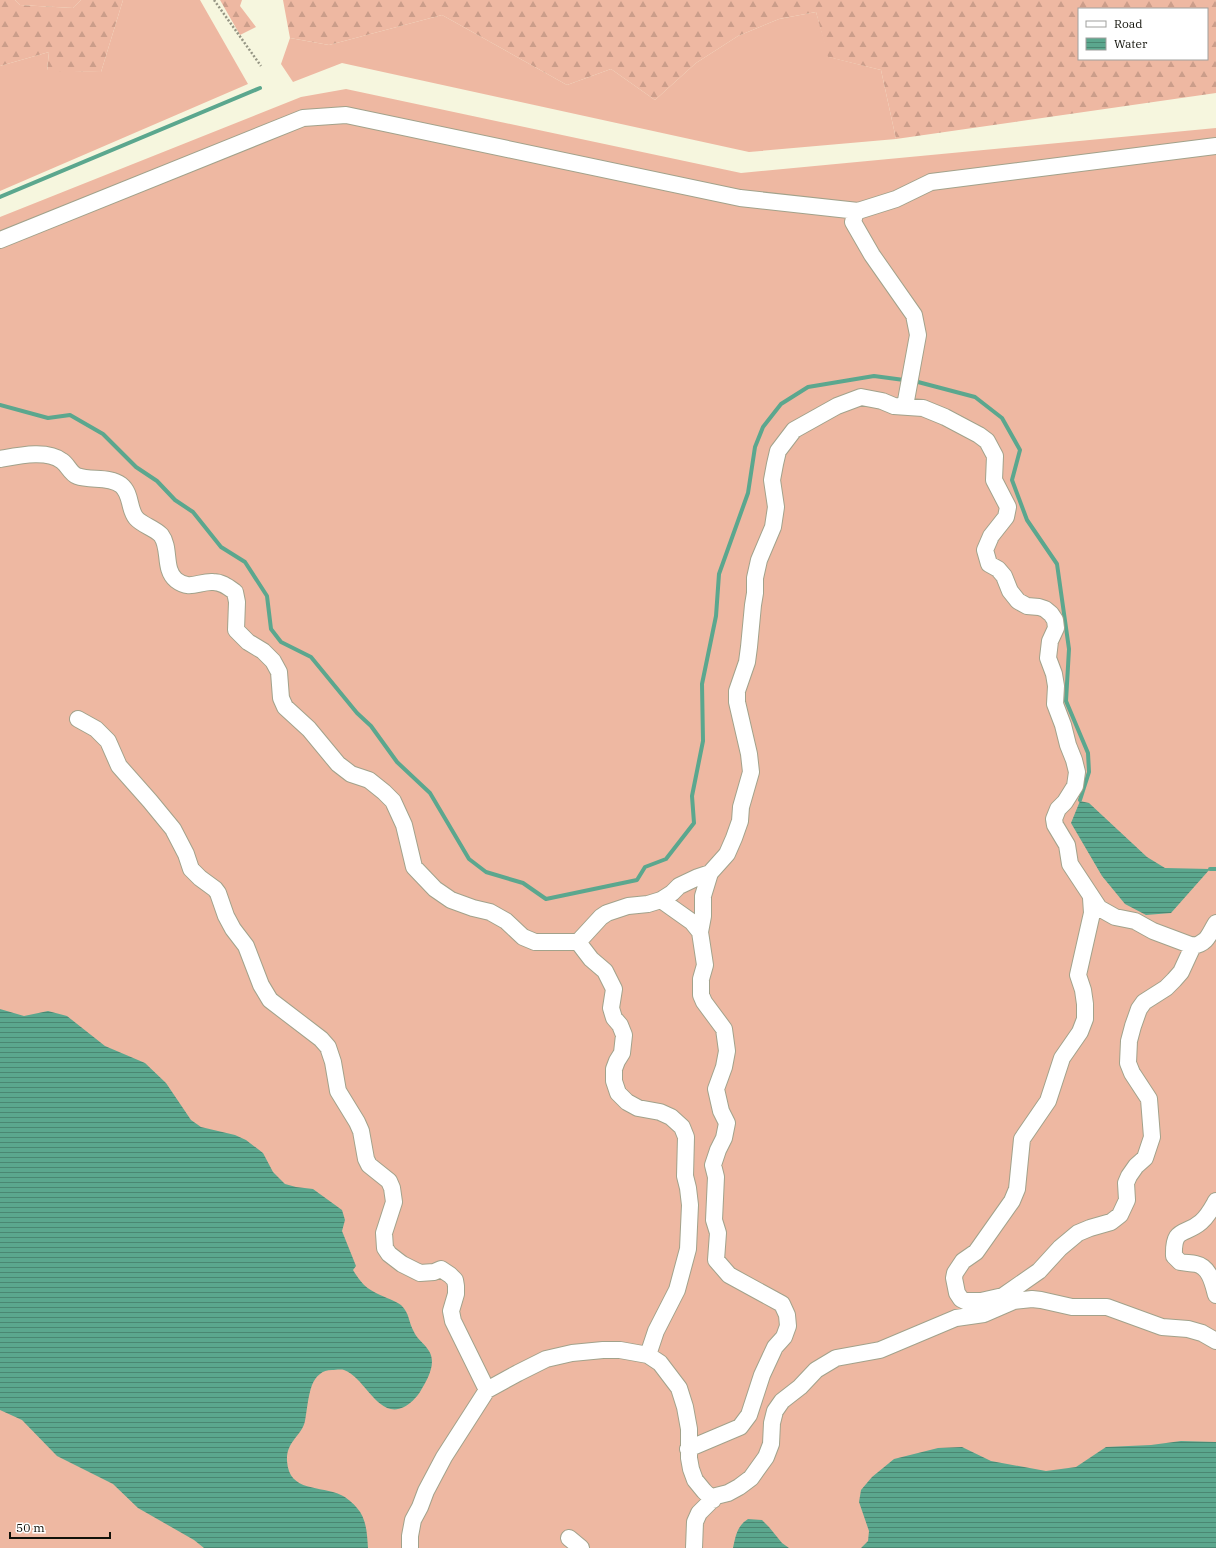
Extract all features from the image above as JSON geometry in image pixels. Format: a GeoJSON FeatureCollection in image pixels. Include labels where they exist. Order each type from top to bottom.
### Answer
{"type":"FeatureCollection","features":[{"type":"Feature","properties":{"kind":"lane"},"geometry":{"type":"LineString","coordinates":[[0,240],[303,118],[346,115],[740,198],[856,211],[896,199],[931,182],[1216,146]]}},
{"type":"Feature","properties":{"kind":"lane"},"geometry":{"type":"LineString","coordinates":[[856,211],[853,222],[872,255],[914,315],[918,335],[905,406]]}},
{"type":"Feature","properties":{"kind":"lane"},"geometry":{"type":"LineString","coordinates":[[688,1449],[740,1427],[748,1415],[762,1375],[774,1347],[784,1337],[788,1326],[787,1315],[782,1304],[729,1275],[716,1260],[718,1233],[714,1220],[716,1177],[713,1165],[724,1138],[727,1123],[717,1098],[716,1089],[724,1067],[727,1051],[724,1029],[704,1002],[701,994],[701,979],[705,965],[700,932],[703,916],[703,896],[710,873],[727,854],[734,838],[740,821],[741,808],[751,772],[749,754],[737,702],[738,691],[747,662],[755,593],[755,578],[759,560],[773,526],[776,507],[772,480],[778,451],[794,430],[837,406],[861,397],[882,401],[894,406],[923,408],[945,417],[979,435],[987,441],[994,456],[994,480],[1008,507],[1006,517],[991,536],[985,550],[989,564],[998,569],[1004,576],[1010,591],[1018,602],[1027,606],[1045,609],[1051,614],[1056,628],[1050,641],[1048,658],[1054,674],[1056,686],[1055,704],[1077,772],[1075,786],[1065,802],[1058,809],[1054,819],[1055,825],[1067,845],[1070,864],[1099,908],[1115,917],[1135,921],[1153,931],[1193,946],[1201,944],[1208,937],[1216,923]]}},
{"type":"Feature","properties":{"kind":"lane"},"geometry":{"type":"LineString","coordinates":[[0,459],[30,454],[53,456],[62,460],[70,472],[76,476],[116,482],[128,492],[136,519],[161,535],[166,550],[170,573],[175,579],[184,585],[194,586],[212,582],[221,583],[235,592],[237,602],[236,630],[248,642],[262,651],[273,662],[279,672],[281,698],[285,707],[309,729],[338,764],[351,774],[369,780],[393,801],[404,825],[414,867],[435,889],[451,900],[490,912],[506,922],[523,937],[535,942],[578,942],[601,917],[607,913],[628,906],[648,904],[661,900],[672,893],[678,886],[710,873]]}},
{"type":"Feature","properties":{"kind":"lane"},"geometry":{"type":"LineString","coordinates":[[78,719],[96,729],[108,741],[118,766],[173,829],[186,854],[191,869],[218,893],[226,916],[233,929],[246,946],[262,985],[270,1000],[328,1047],[333,1062],[338,1091],[357,1122],[366,1159],[369,1165],[389,1181],[392,1188],[394,1202],[384,1233],[385,1248],[389,1254],[402,1264],[420,1272],[434,1272],[441,1269],[450,1275],[454,1280],[456,1294],[451,1311],[453,1321],[487,1390]]}},
{"type":"Feature","properties":{"kind":"lane"},"geometry":{"type":"LineString","coordinates":[[956,1318],[962,1308],[961,1299],[955,1285],[955,1272],[963,1261],[976,1252],[1012,1201],[1017,1189],[1022,1140],[1048,1101],[1062,1058],[1080,1032],[1085,1019],[1083,990],[1078,975],[1092,913],[1091,898]]}},
{"type":"Feature","properties":{"kind":"lane"},"geometry":{"type":"LineString","coordinates":[[661,900],[692,922],[700,932]]}},
{"type":"Feature","properties":{"kind":"lane"},"geometry":{"type":"LineString","coordinates":[[578,942],[591,959],[605,971],[614,989],[611,1008],[614,1018],[620,1025],[624,1035],[622,1053],[614,1069],[614,1081],[618,1093],[627,1102],[638,1108],[660,1112],[676,1120],[682,1127],[686,1137],[684,1176],[688,1188],[690,1205],[688,1249],[677,1290],[656,1331],[648,1355]]}},
{"type":"Feature","properties":{"kind":"lane"},"geometry":{"type":"LineString","coordinates":[[961,1299],[965,1301],[981,1301],[1003,1296],[1039,1271],[1060,1248],[1078,1233],[1111,1222],[1120,1215],[1127,1200],[1126,1183],[1136,1166],[1145,1158],[1152,1136],[1149,1099],[1132,1073],[1128,1064],[1129,1041],[1133,1026],[1139,1009],[1144,1002],[1174,980],[1180,972],[1193,946]]}},
{"type":"Feature","properties":{"kind":"lane"},"geometry":{"type":"LineString","coordinates":[[1216,1201],[1206,1217],[1200,1223],[1180,1233],[1175,1240],[1174,1256],[1180,1262],[1197,1264],[1208,1273],[1214,1285],[1216,1295]]}},
{"type":"Feature","properties":{"kind":"lane"},"geometry":{"type":"LineString","coordinates":[[694,1548],[695,1522],[699,1512],[716,1496],[728,1493],[740,1487],[751,1478],[766,1457],[771,1444],[772,1423],[775,1411],[782,1401],[800,1387],[816,1370],[836,1358],[880,1350],[956,1318],[984,1314],[1014,1301],[1041,1300],[1072,1308],[1107,1307],[1162,1327],[1213,1333]]}},
{"type":"Feature","properties":{"kind":"lane"},"geometry":{"type":"LineString","coordinates":[[410,1548],[410,1536],[413,1520],[426,1491],[444,1457],[487,1390],[546,1359],[572,1353],[620,1350],[648,1355],[660,1363],[679,1388],[685,1407],[689,1429],[688,1449],[691,1469],[695,1480],[713,1500]]}},
{"type":"Feature","properties":{"kind":"path"},"geometry":{"type":"LineString","coordinates":[[214,0],[261,66]]}},
{"type":"Feature","properties":{"kind":"green space"},"geometry":{"type":"Polygon","coordinates":[[[0,0],[15,0],[20,5],[73,8],[81,0],[123,0],[101,72],[47,71],[49,52],[0,66],[0,0]]]}},
{"type":"Feature","properties":{"kind":"green space"},"geometry":{"type":"Polygon","coordinates":[[[15,0],[81,0],[73,8],[20,5],[15,0]]]}},
{"type":"Feature","properties":{"kind":"green space"},"geometry":{"type":"Polygon","coordinates":[[[123,0],[200,0],[248,84],[0,191],[0,66],[49,52],[47,70],[101,72],[123,0]]]}},
{"type":"Feature","properties":{"kind":"green space"},"geometry":{"type":"Polygon","coordinates":[[[220,0],[242,0],[240,6],[256,27],[240,35],[220,0]]]}},
{"type":"Feature","properties":{"kind":"green space"},"geometry":{"type":"Polygon","coordinates":[[[283,0],[1216,0],[1216,93],[896,139],[881,70],[828,57],[816,12],[779,19],[738,36],[696,63],[655,100],[611,69],[567,85],[442,15],[329,45],[290,38],[283,0]]]}},
{"type":"Feature","properties":{"kind":"green space"},"geometry":{"type":"Polygon","coordinates":[[[816,12],[829,57],[881,70],[896,139],[749,152],[342,63],[293,82],[281,64],[290,38],[329,45],[442,15],[567,85],[611,69],[655,100],[696,63],[738,36],[779,19],[816,12]]]}},
{"type":"Feature","properties":{"kind":"green space"},"geometry":{"type":"Polygon","coordinates":[[[346,89],[741,173],[1216,128],[1216,1548],[0,1548],[0,217],[301,97],[346,89]]]}},
{"type":"Feature","properties":{"kind":"water"},"geometry":{"type":"Polygon","coordinates":[[[1080,801],[1089,803],[1147,857],[1165,868],[1210,869],[1171,913],[1146,915],[1125,904],[1102,876],[1071,823],[1080,801]]]}},
{"type":"Feature","properties":{"kind":"water"},"geometry":{"type":"Polygon","coordinates":[[[0,1009],[24,1016],[48,1011],[67,1016],[105,1046],[145,1063],[166,1083],[191,1120],[201,1127],[235,1135],[246,1140],[263,1153],[273,1172],[285,1184],[313,1189],[342,1210],[345,1220],[342,1231],[356,1266],[353,1270],[360,1281],[367,1288],[398,1303],[404,1308],[415,1335],[429,1351],[432,1361],[432,1367],[428,1377],[413,1401],[404,1407],[395,1409],[387,1408],[379,1403],[352,1374],[344,1370],[328,1370],[322,1372],[317,1376],[312,1385],[305,1421],[301,1431],[289,1448],[287,1461],[289,1471],[293,1478],[307,1486],[341,1495],[357,1508],[365,1522],[368,1548],[204,1548],[194,1540],[138,1508],[113,1484],[57,1456],[22,1420],[0,1410],[0,1009]]]}},
{"type":"Feature","properties":{"kind":"water"},"geometry":{"type":"Polygon","coordinates":[[[1181,1441],[1216,1442],[1216,1548],[861,1548],[868,1541],[869,1531],[859,1502],[861,1490],[872,1477],[894,1459],[938,1448],[962,1447],[991,1461],[1046,1471],[1076,1467],[1106,1447],[1151,1445],[1181,1441]]]}},
{"type":"Feature","properties":{"kind":"water"},"geometry":{"type":"Polygon","coordinates":[[[748,1519],[762,1520],[782,1543],[789,1548],[733,1548],[739,1528],[748,1519]]]}},
{"type":"Feature","properties":{"kind":"waterway"},"geometry":{"type":"LineString","coordinates":[[0,197],[260,88]]}},
{"type":"Feature","properties":{"kind":"waterway"},"geometry":{"type":"LineString","coordinates":[[0,405],[48,418],[70,415],[103,434],[136,467],[157,481],[175,500],[193,512],[221,547],[245,562],[267,596],[271,629],[281,642],[311,657],[357,713],[371,726],[397,762],[430,793],[469,859],[486,872],[523,883],[546,899],[637,880],[645,867],[666,859],[694,823],[692,796],[703,741],[702,684],[716,616],[719,574],[748,493],[755,447],[763,427],[781,404],[808,387],[874,376],[904,380]]}},
{"type":"Feature","properties":{"kind":"waterway"},"geometry":{"type":"LineString","coordinates":[[918,382],[975,397],[1002,418],[1020,450],[1012,480],[1027,520],[1057,564],[1069,649],[1066,701],[1088,753],[1089,772],[1080,800]]}},
{"type":"Feature","properties":{"kind":"waterway"},"geometry":{"type":"LineString","coordinates":[[1210,869],[1216,869]]}}]}
